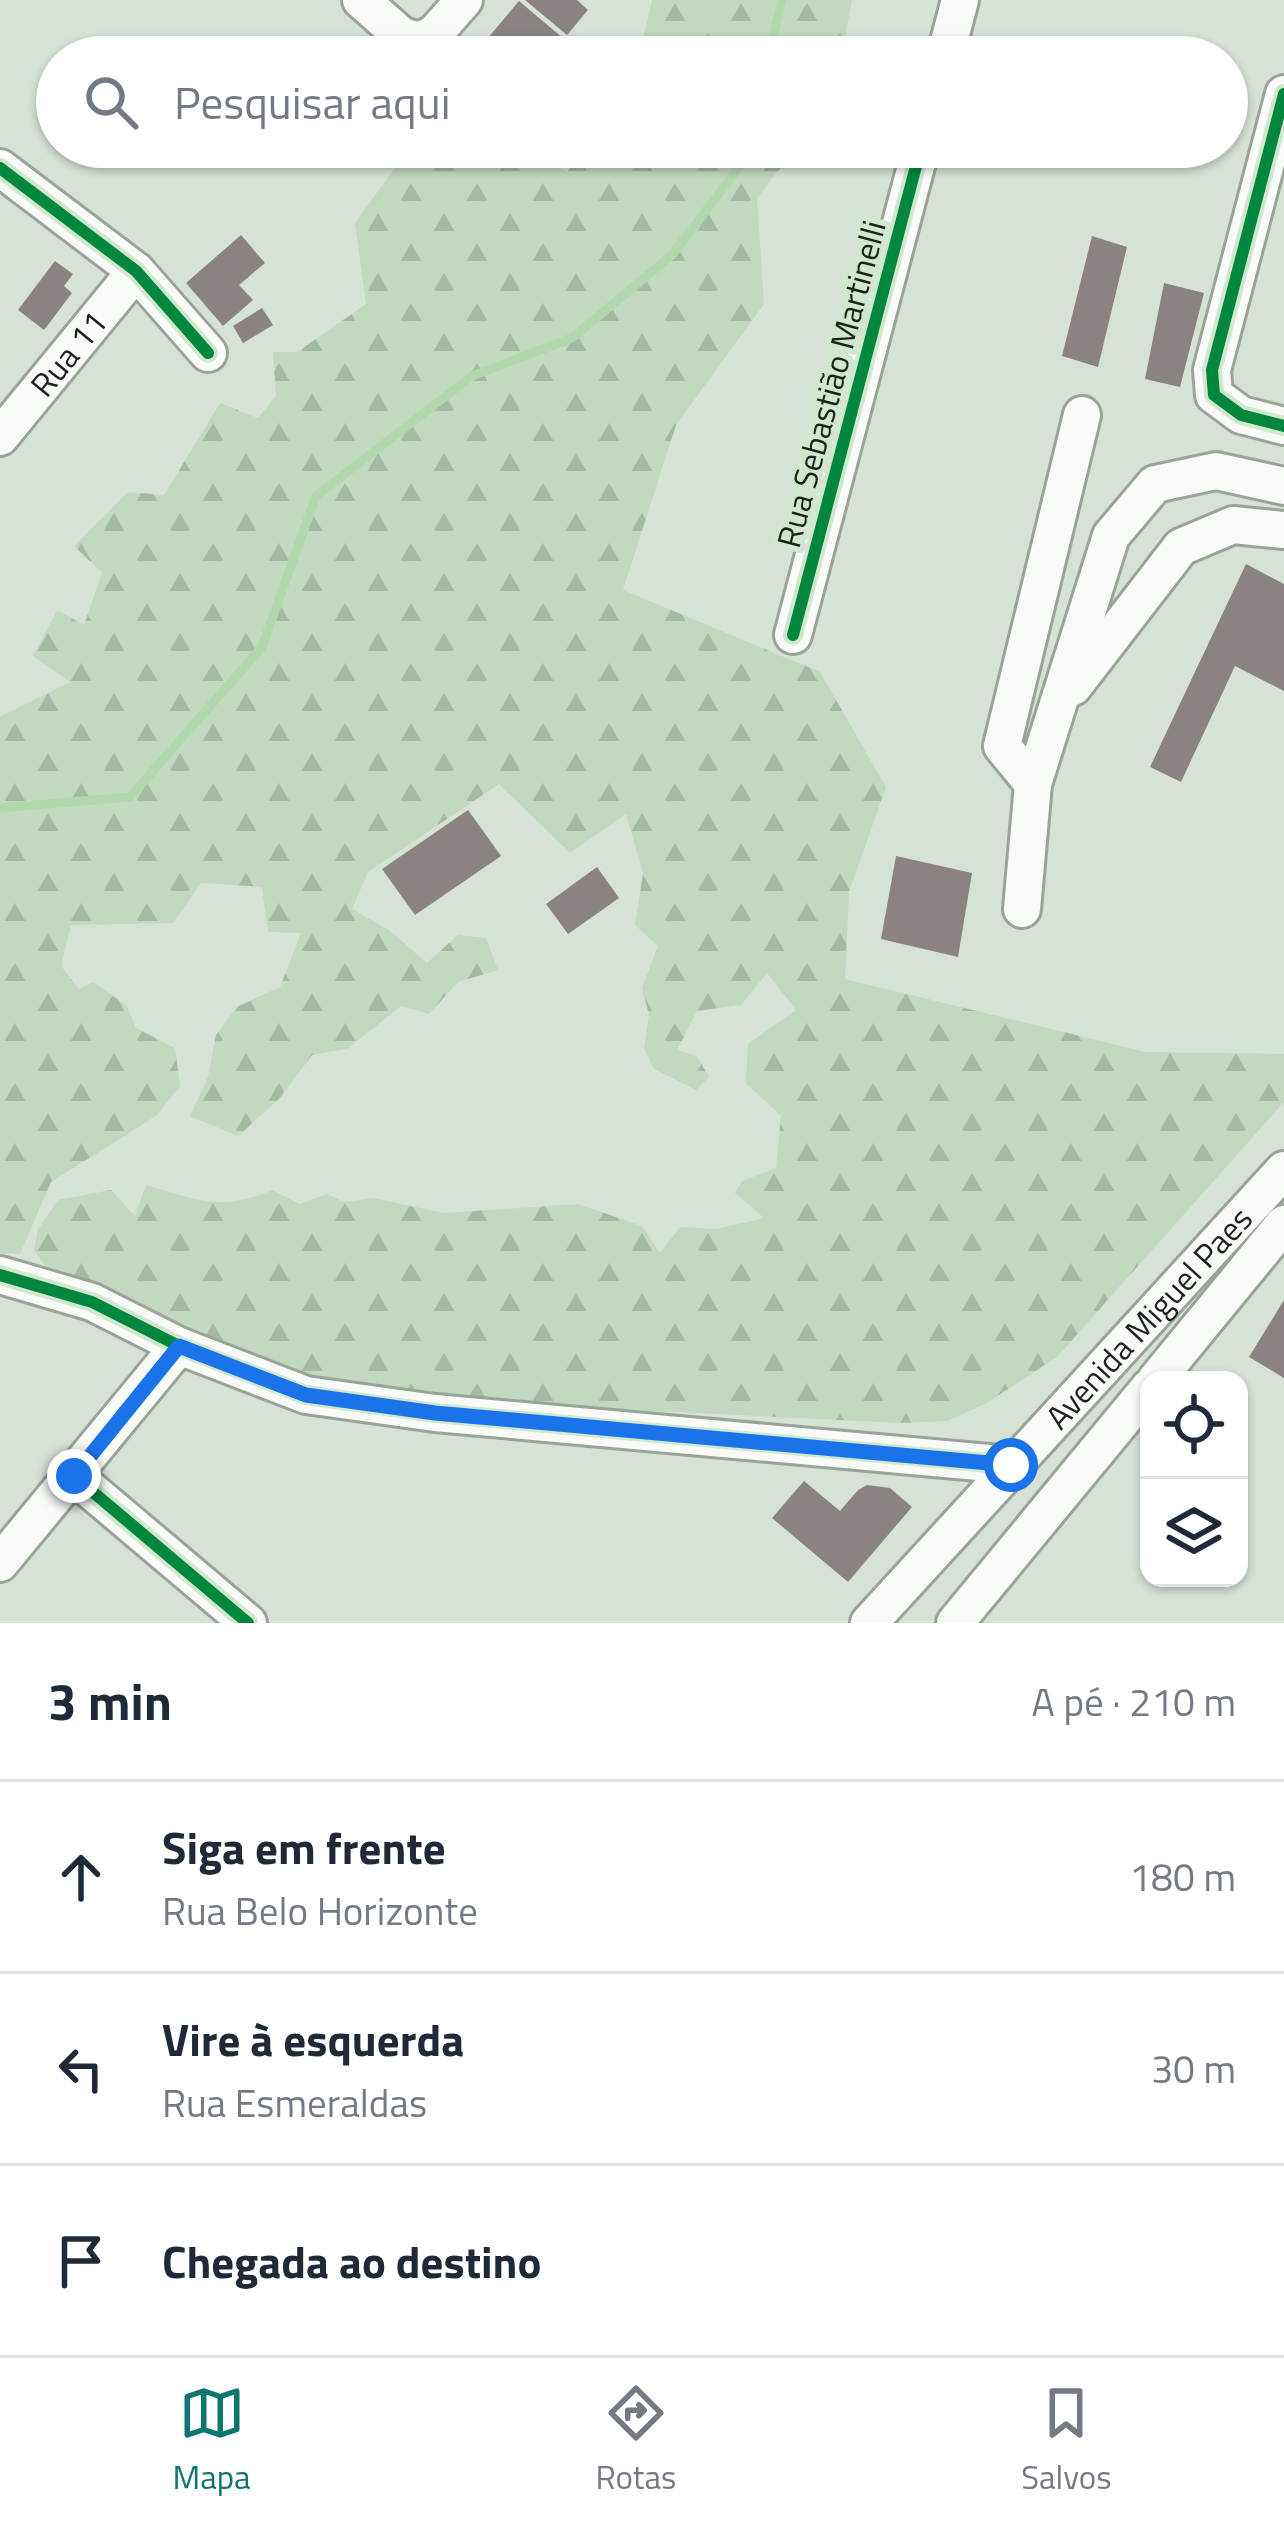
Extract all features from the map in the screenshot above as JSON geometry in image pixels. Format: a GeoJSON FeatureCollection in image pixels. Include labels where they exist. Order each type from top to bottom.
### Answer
{"type":"FeatureCollection","features":[{"type":"Feature","properties":{"kind":"street"},"geometry":{"type":"LineString","coordinates":[[361,0],[402,36]]}},
{"type":"Feature","properties":{"kind":"street"},"geometry":{"type":"LineString","coordinates":[[429,36],[464,0]]}},
{"type":"Feature","properties":{"kind":"street"},"geometry":{"type":"LineString","coordinates":[[951,36],[960,0]]}},
{"type":"Feature","properties":{"kind":"street"},"geometry":{"type":"LineString","coordinates":[[1284,94],[1212,370],[1214,394],[1241,416],[1284,426]]}},
{"type":"Feature","properties":{"kind":"street"},"geometry":{"type":"LineString","coordinates":[[0,168],[136,271],[208,353]]}},
{"type":"Feature","properties":{"kind":"street","name":"Rua Sebastião Martinelli"},"geometry":{"type":"LineString","coordinates":[[793,635],[915,168]]}},
{"type":"Feature","properties":{"kind":"street","name":"Rua 11"},"geometry":{"type":"LineString","coordinates":[[0,437],[136,271]]}},
{"type":"Feature","properties":{"kind":"street"},"geometry":{"type":"LineString","coordinates":[[1033,784],[1002,746],[1082,415]]}},
{"type":"Feature","properties":{"kind":"street"},"geometry":{"type":"LineString","coordinates":[[1022,909],[1033,784],[1111,536],[1155,484],[1216,471],[1284,486]]}},
{"type":"Feature","properties":{"kind":"street"},"geometry":{"type":"LineString","coordinates":[[1056,709],[1180,547],[1233,525],[1284,530]]}},
{"type":"Feature","properties":{"kind":"street","name":"Avenida Miguel Paes"},"geometry":{"type":"LineString","coordinates":[[869,1623],[1284,1170]]}},
{"type":"Feature","properties":{"kind":"street"},"geometry":{"type":"LineString","coordinates":[[1163,1371],[1284,1224]]}},
{"type":"Feature","properties":{"kind":"street"},"geometry":{"type":"LineString","coordinates":[[0,1275],[92,1302],[179,1346],[306,1395],[435,1413],[1011,1465]]}},
{"type":"Feature","properties":{"kind":"street"},"geometry":{"type":"LineString","coordinates":[[0,1563],[179,1346]]}},
{"type":"Feature","properties":{"kind":"street"},"geometry":{"type":"LineString","coordinates":[[955,1623],[1140,1399]]}},
{"type":"Feature","properties":{"kind":"street"},"geometry":{"type":"LineString","coordinates":[[74,1476],[248,1623]]}},
{"type":"Feature","properties":{"kind":"green space"},"geometry":{"type":"Polygon","coordinates":[[[652,0],[852,0],[845,36],[644,36],[652,0]]]}},
{"type":"Feature","properties":{"kind":"green space"},"geometry":{"type":"Polygon","coordinates":[[[395,168],[561,168],[567,172],[570,168],[781,168],[757,198],[764,304],[676,425],[623,590],[820,672],[886,787],[849,892],[845,979],[1146,1052],[1284,1054],[1284,1102],[1057,1357],[985,1404],[947,1421],[900,1423],[450,1401],[314,1385],[54,1277],[34,1251],[38,1229],[58,1200],[111,1190],[135,1216],[146,1185],[209,1201],[238,1201],[272,1190],[300,1204],[327,1194],[344,1202],[374,1198],[443,1213],[578,1204],[642,1226],[660,1253],[680,1227],[717,1229],[764,1218],[735,1193],[742,1181],[776,1168],[781,1116],[746,1083],[748,1044],[796,1010],[767,973],[741,1005],[697,1011],[677,1050],[697,1056],[709,1077],[696,1090],[654,1069],[644,1048],[649,1015],[642,988],[658,946],[635,925],[643,873],[626,814],[570,853],[499,784],[368,872],[352,909],[389,930],[427,963],[458,935],[486,938],[498,970],[458,982],[429,1014],[401,1006],[347,1049],[312,1055],[279,1099],[238,1136],[190,1116],[208,1077],[216,1035],[237,1007],[280,987],[301,933],[268,932],[262,887],[201,883],[173,923],[71,925],[61,966],[79,989],[93,982],[126,1005],[136,1028],[175,1048],[180,1086],[156,1116],[51,1182],[20,1254],[0,1253],[0,717],[70,682],[33,656],[57,610],[84,625],[102,573],[74,546],[128,492],[164,495],[220,403],[258,418],[276,396],[273,352],[297,352],[366,304],[355,223],[395,168]]]}},
{"type":"Feature","properties":{"kind":"building"},"geometry":{"type":"Polygon","coordinates":[[[525,0],[577,0],[588,10],[567,35],[525,0]]]}},
{"type":"Feature","properties":{"kind":"building"},"geometry":{"type":"Polygon","coordinates":[[[519,1],[560,36],[490,36],[519,1]]]}},
{"type":"Feature","properties":{"kind":"building"},"geometry":{"type":"Polygon","coordinates":[[[241,235],[265,263],[239,285],[253,300],[223,326],[186,283],[241,235]]]}},
{"type":"Feature","properties":{"kind":"building"},"geometry":{"type":"Polygon","coordinates":[[[1092,236],[1127,247],[1098,367],[1062,356],[1092,236]]]}},
{"type":"Feature","properties":{"kind":"building"},"geometry":{"type":"Polygon","coordinates":[[[55,261],[73,274],[64,286],[72,293],[44,330],[18,310],[55,261]]]}},
{"type":"Feature","properties":{"kind":"building"},"geometry":{"type":"Polygon","coordinates":[[[1164,283],[1204,293],[1180,387],[1145,379],[1164,283]]]}},
{"type":"Feature","properties":{"kind":"building"},"geometry":{"type":"Polygon","coordinates":[[[262,308],[273,325],[243,343],[233,326],[262,308]]]}},
{"type":"Feature","properties":{"kind":"building"},"geometry":{"type":"Polygon","coordinates":[[[1246,564],[1284,584],[1284,691],[1235,666],[1181,782],[1150,767],[1246,564]]]}},
{"type":"Feature","properties":{"kind":"building"},"geometry":{"type":"Polygon","coordinates":[[[468,810],[501,856],[415,915],[382,869],[468,810]]]}},
{"type":"Feature","properties":{"kind":"building"},"geometry":{"type":"Polygon","coordinates":[[[896,856],[972,873],[958,957],[881,939],[896,856]]]}},
{"type":"Feature","properties":{"kind":"building"},"geometry":{"type":"Polygon","coordinates":[[[597,867],[619,898],[568,934],[546,904],[597,867]]]}},
{"type":"Feature","properties":{"kind":"building"},"geometry":{"type":"Polygon","coordinates":[[[1284,1300],[1284,1378],[1249,1357],[1284,1300]]]}},
{"type":"Feature","properties":{"kind":"building"},"geometry":{"type":"Polygon","coordinates":[[[804,1481],[840,1511],[867,1485],[890,1488],[912,1507],[848,1582],[772,1518],[804,1481]]]}},
{"type":"Feature","properties":{"kind":"waterway"},"geometry":{"type":"LineString","coordinates":[[773,36],[782,0]]}},
{"type":"Feature","properties":{"kind":"waterway"},"geometry":{"type":"LineString","coordinates":[[0,808],[130,797],[262,647],[316,496],[472,376],[572,338],[673,254],[738,168]]}},
{"type":"Feature","properties":{"kind":"cycle path"},"geometry":{"type":"LineString","coordinates":[[1284,94],[1212,370],[1214,395],[1241,415],[1284,426]]}},
{"type":"Feature","properties":{"kind":"cycle path"},"geometry":{"type":"LineString","coordinates":[[0,168],[136,271],[208,353]]}},
{"type":"Feature","properties":{"kind":"cycle path"},"geometry":{"type":"LineString","coordinates":[[793,635],[915,168]]}},
{"type":"Feature","properties":{"kind":"cycle path"},"geometry":{"type":"LineString","coordinates":[[0,1275],[92,1302],[179,1346],[306,1395],[435,1413],[1011,1465]]}},
{"type":"Feature","properties":{"kind":"cycle path"},"geometry":{"type":"LineString","coordinates":[[74,1476],[248,1623]]}},
{"type":"Feature","properties":{"kind":"route"},"geometry":{"type":"LineString","coordinates":[[74,1476],[179,1346],[306,1395],[435,1413],[1011,1465]]}}]}
